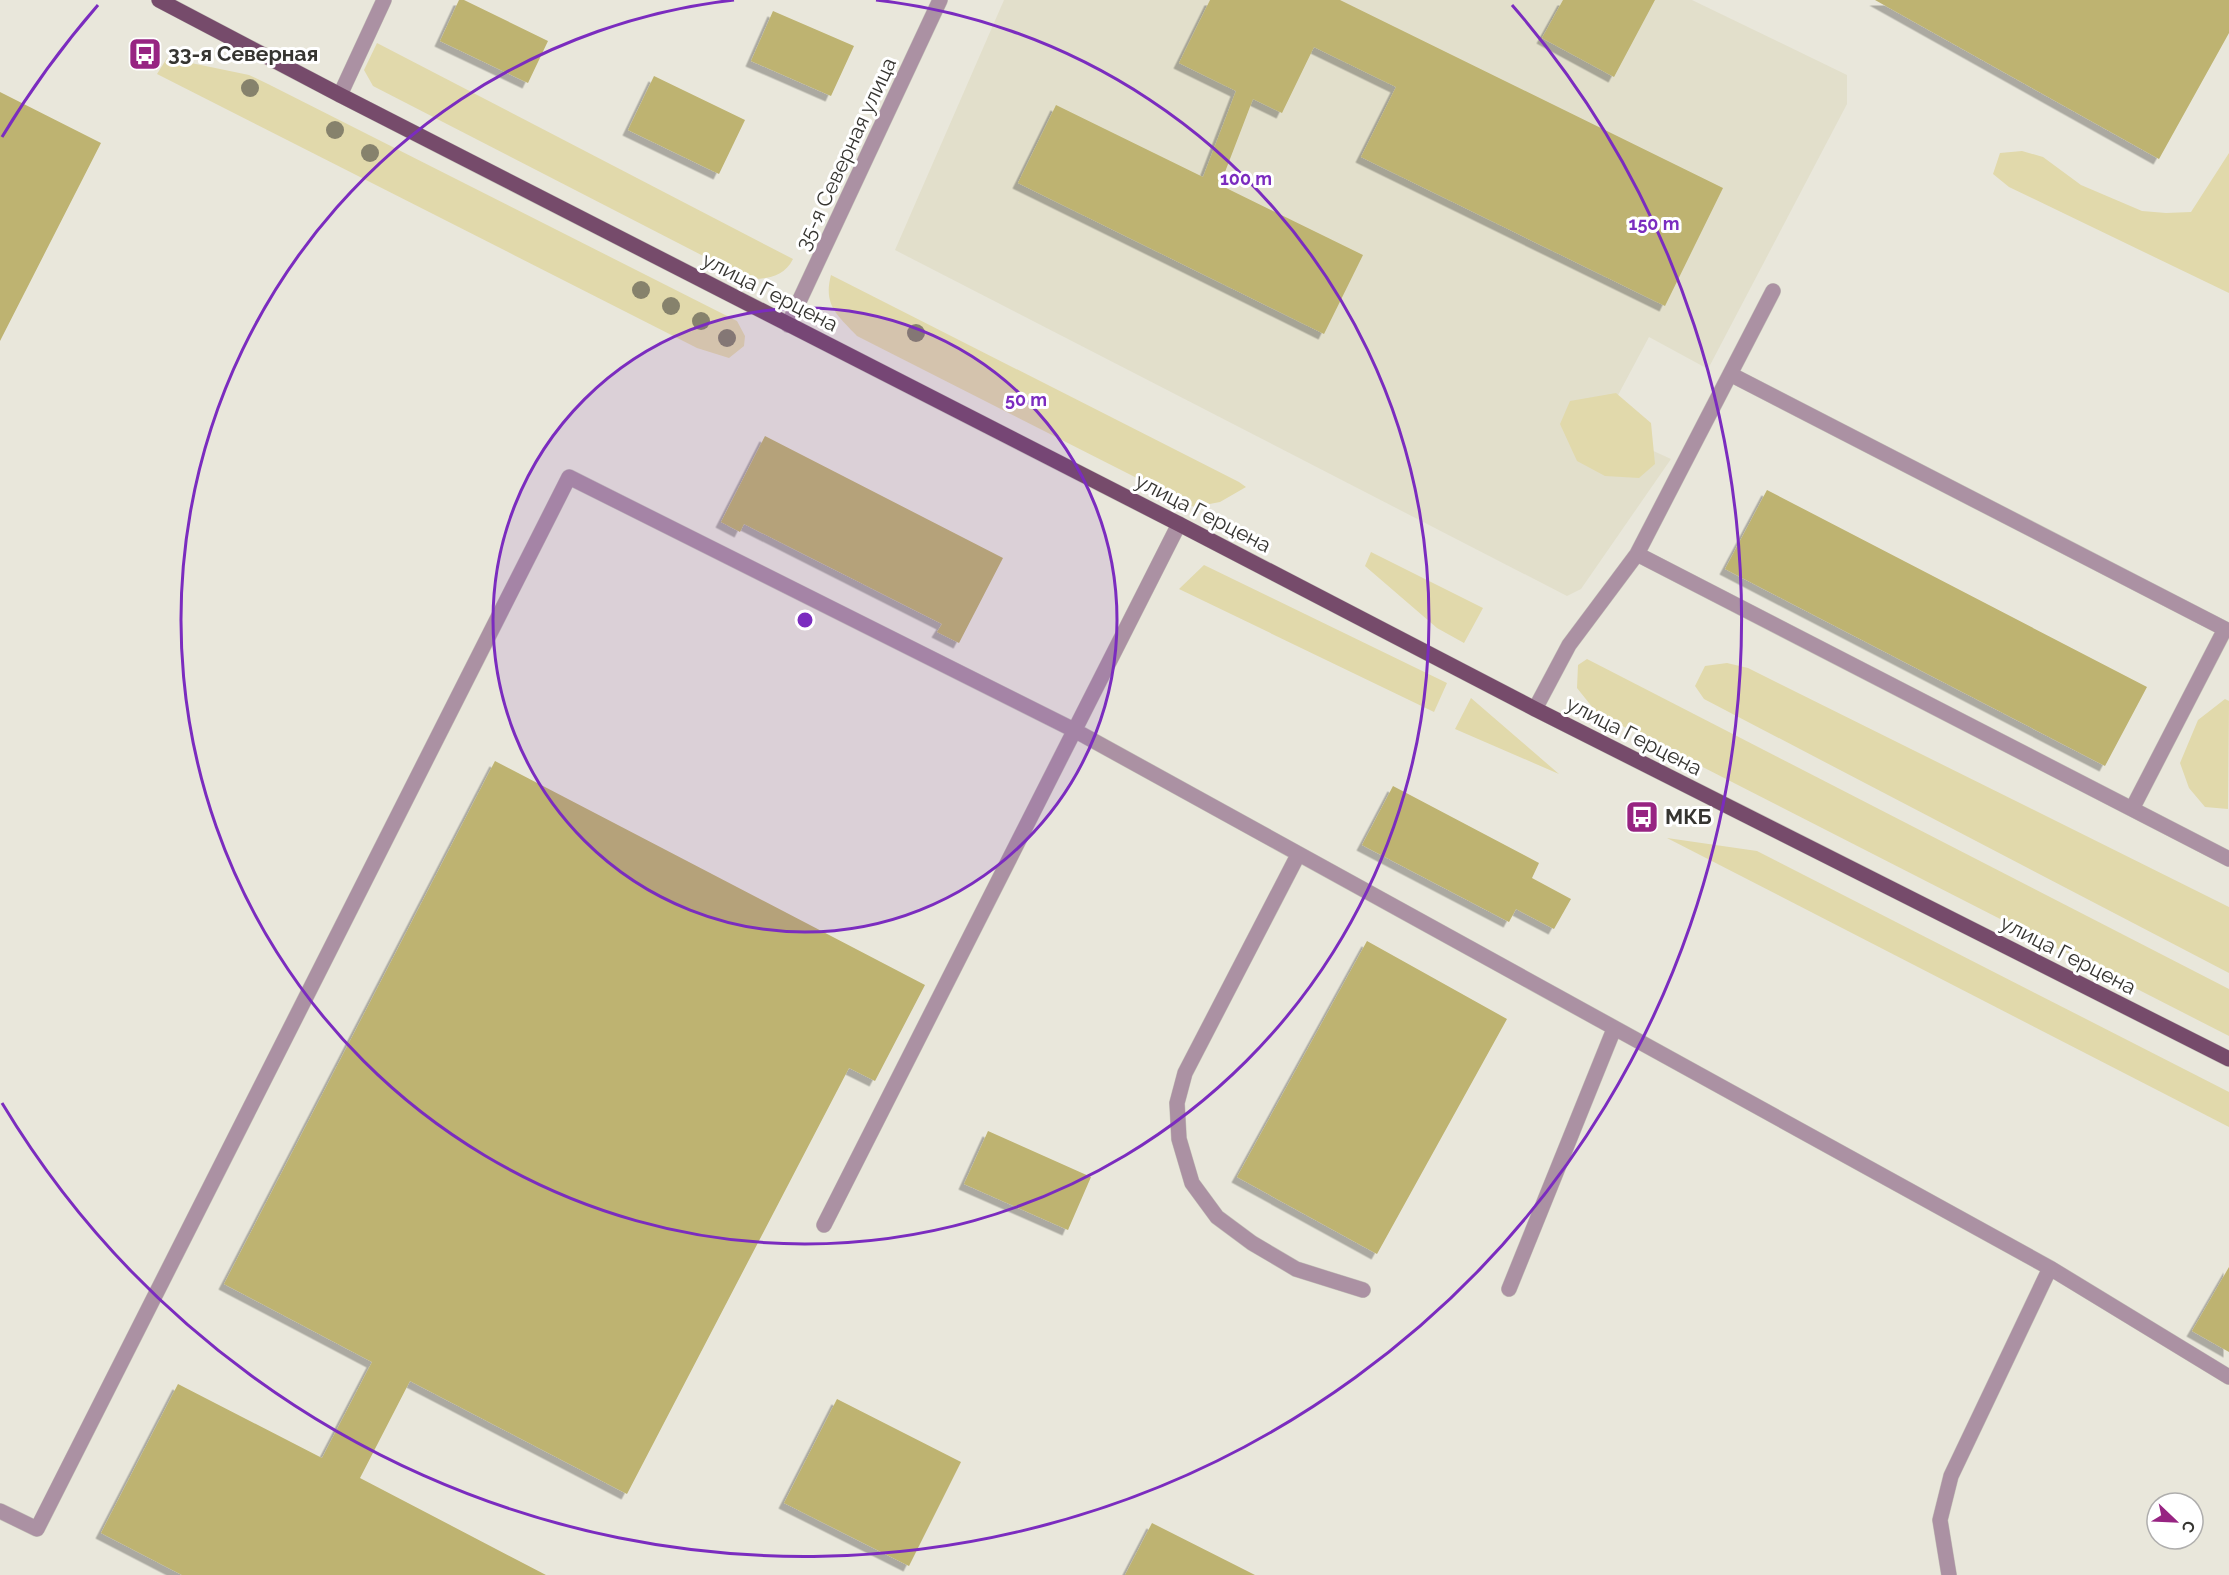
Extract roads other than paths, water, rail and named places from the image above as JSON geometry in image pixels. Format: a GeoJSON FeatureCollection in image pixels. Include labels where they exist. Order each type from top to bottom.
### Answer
{"type":"FeatureCollection","features":[{"type":"Feature","properties":{"kind":"main road","name":"улица Герцена"},"geometry":{"type":"LineString","coordinates":[[159,0],[1535,709],[2229,1059]]}},
{"type":"Feature","properties":{"kind":"street"},"geometry":{"type":"LineString","coordinates":[[340,95],[384,0]]}},
{"type":"Feature","properties":{"kind":"street","name":"35-я Северная улица"},"geometry":{"type":"LineString","coordinates":[[788,325],[940,0]]}},
{"type":"Feature","properties":{"kind":"street"},"geometry":{"type":"LineString","coordinates":[[1535,709],[1569,645],[1636,554],[1773,291]]}},
{"type":"Feature","properties":{"kind":"street"},"geometry":{"type":"LineString","coordinates":[[1730,374],[2225,629],[2132,809]]}},
{"type":"Feature","properties":{"kind":"street"},"geometry":{"type":"LineString","coordinates":[[0,1510],[37,1529],[569,477],[1074,730],[2050,1268],[2229,1377]]}},
{"type":"Feature","properties":{"kind":"street"},"geometry":{"type":"LineString","coordinates":[[824,1225],[1179,524]]}},
{"type":"Feature","properties":{"kind":"street"},"geometry":{"type":"LineString","coordinates":[[1636,554],[2132,809],[2227,853]]}},
{"type":"Feature","properties":{"kind":"street"},"geometry":{"type":"LineString","coordinates":[[1298,855],[1185,1073],[1177,1103],[1179,1139],[1192,1183],[1217,1217],[1252,1244],[1296,1269],[1363,1290]]}},
{"type":"Feature","properties":{"kind":"street"},"geometry":{"type":"LineString","coordinates":[[1509,1289],[1614,1029]]}},
{"type":"Feature","properties":{"kind":"street"},"geometry":{"type":"LineString","coordinates":[[1949,1575],[1940,1520],[1951,1476],[2050,1268]]}},
{"type":"Feature","properties":{"kind":"place","name":"33-я Северная"},"geometry":{"type":"Point","coordinates":[145,54]}},
{"type":"Feature","properties":{"kind":"place","name":"МКБ"},"geometry":{"type":"Point","coordinates":[1642,817]}}]}
